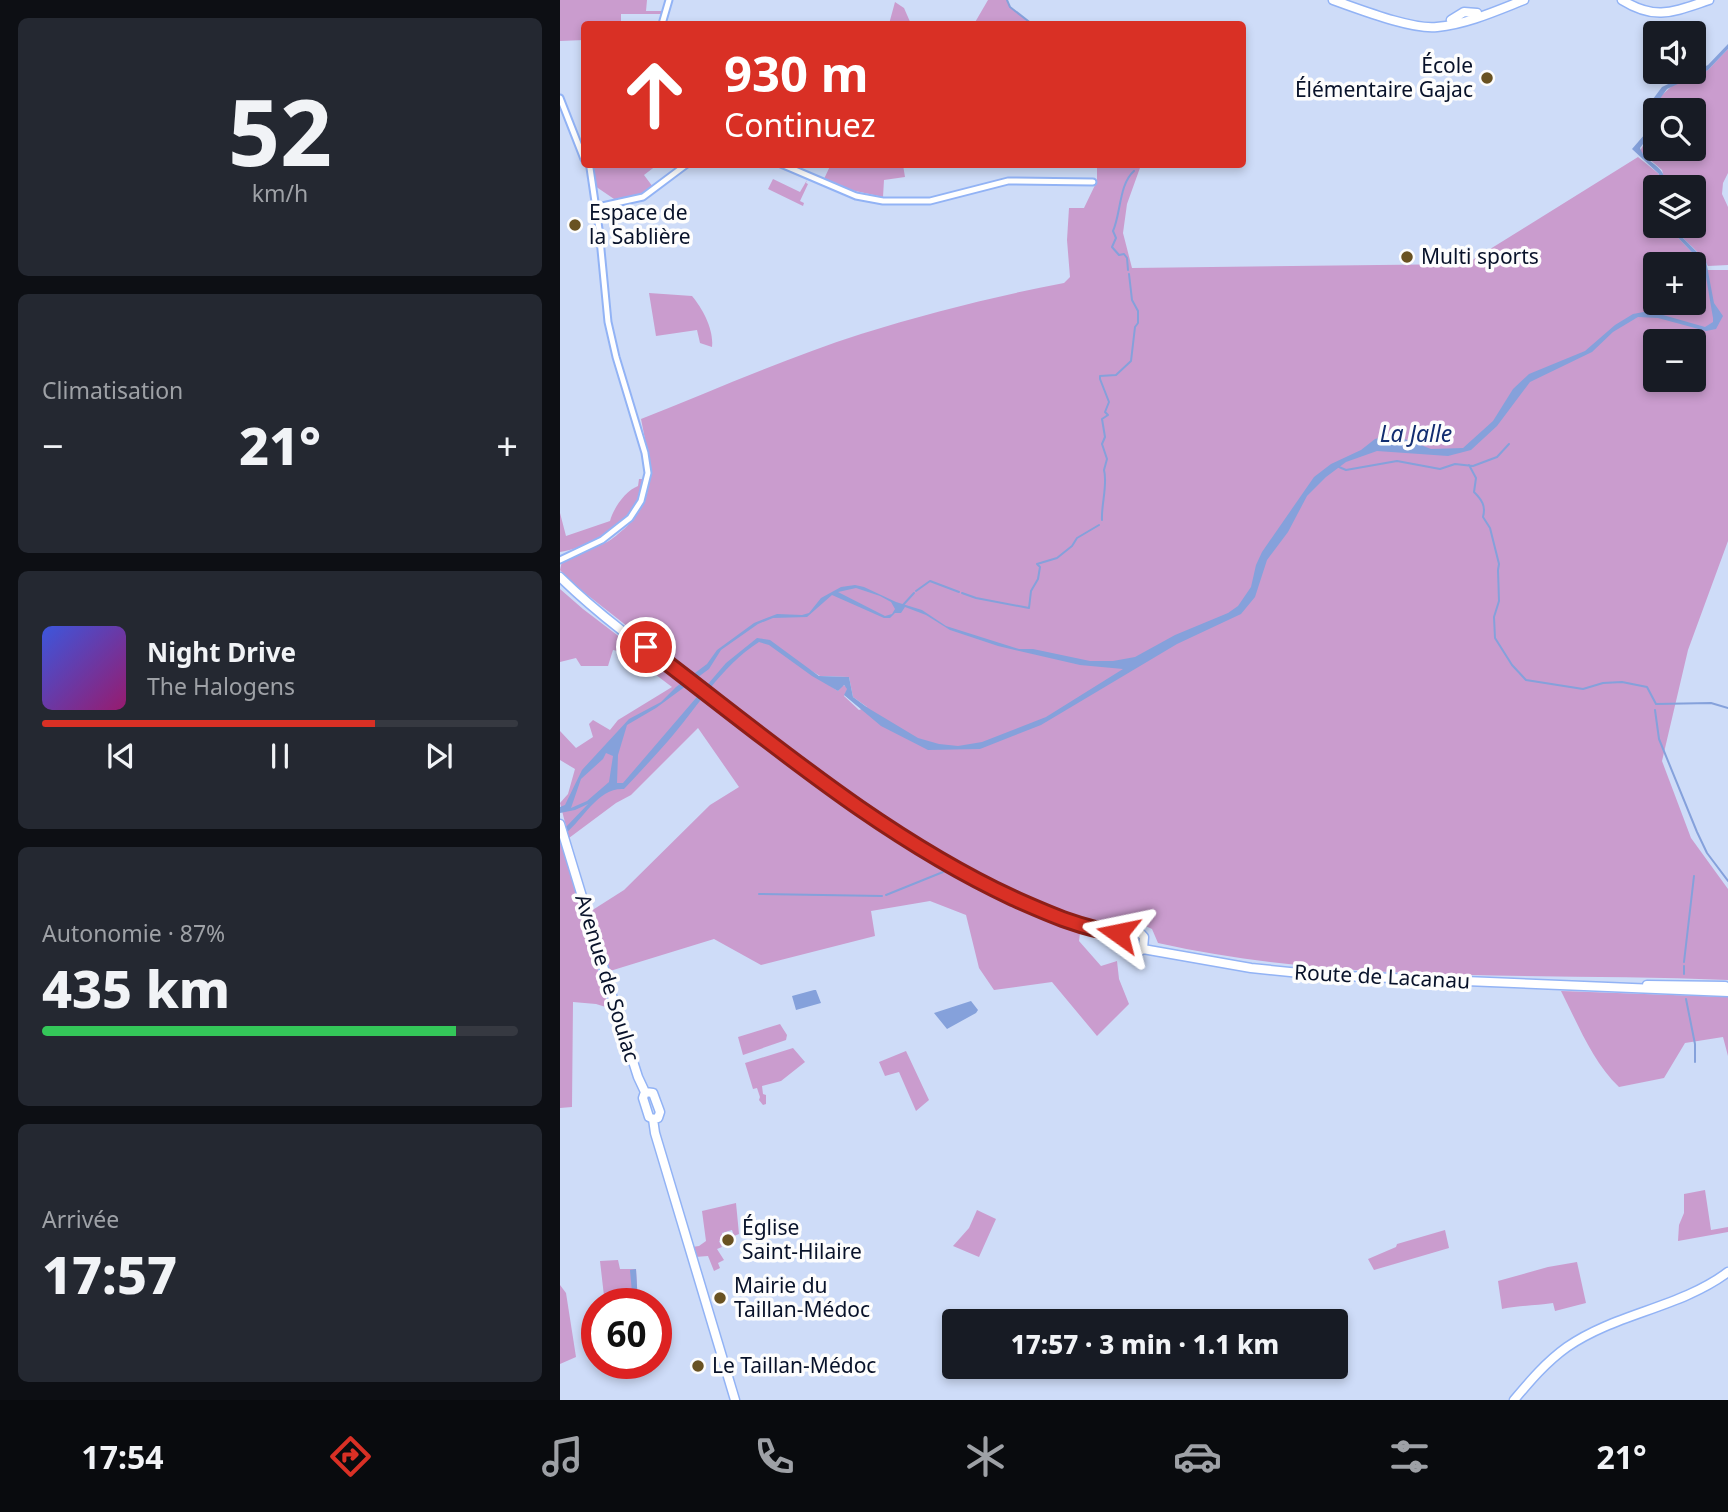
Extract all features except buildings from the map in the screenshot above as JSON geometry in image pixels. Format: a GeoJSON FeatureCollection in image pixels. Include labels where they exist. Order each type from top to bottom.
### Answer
{"type":"FeatureCollection","features":[{"type":"Feature","properties":{"kind":"main road"},"geometry":{"type":"LineString","coordinates":[[1333,0],[1423,26],[1435,27],[1513,0]]}},
{"type":"Feature","properties":{"kind":"main road"},"geometry":{"type":"LineString","coordinates":[[1347,0],[1428,23],[1449,22],[1524,0]]}},
{"type":"Feature","properties":{"kind":"main road"},"geometry":{"type":"LineString","coordinates":[[1622,0],[1637,10],[1654,13],[1709,0]]}},
{"type":"Feature","properties":{"kind":"main road"},"geometry":{"type":"LineString","coordinates":[[560,577],[589,603],[838,793],[911,843],[1010,896],[1119,943],[1123,951],[1138,953],[1144,945],[1142,933],[1137,929],[1123,933],[1091,929]]}},
{"type":"Feature","properties":{"kind":"main road"},"geometry":{"type":"LineString","coordinates":[[560,584],[589,603]]}},
{"type":"Feature","properties":{"kind":"main road","name":"Avenue de Soulac"},"geometry":{"type":"LineString","coordinates":[[562,829],[616,1009],[645,1092],[643,1098],[649,1117],[653,1119],[681,1226],[735,1400]]}},
{"type":"Feature","properties":{"kind":"main road"},"geometry":{"type":"LineString","coordinates":[[1119,943],[1123,933]]}},
{"type":"Feature","properties":{"kind":"main road","name":"Route de Lacanau"},"geometry":{"type":"LineString","coordinates":[[1144,945],[1177,955],[1251,968],[1320,975],[1588,986],[1677,984],[1728,989]]}},
{"type":"Feature","properties":{"kind":"main road"},"geometry":{"type":"LineString","coordinates":[[1514,1400],[1547,1362],[1568,1346],[1609,1325],[1698,1290],[1728,1272]]}},
{"type":"Feature","properties":{"kind":"street"},"geometry":{"type":"LineString","coordinates":[[663,21],[669,0]]}},
{"type":"Feature","properties":{"kind":"street"},"geometry":{"type":"LineString","coordinates":[[560,98],[581,151]]}},
{"type":"Feature","properties":{"kind":"street"},"geometry":{"type":"LineString","coordinates":[[560,560],[611,535],[636,510],[644,495],[648,473],[642,440],[608,322],[601,243],[587,180],[589,168]]}},
{"type":"Feature","properties":{"kind":"street"},"geometry":{"type":"LineString","coordinates":[[595,207],[643,197],[682,168]]}},
{"type":"Feature","properties":{"kind":"street"},"geometry":{"type":"LineString","coordinates":[[790,168],[856,196],[883,201],[930,201],[1008,181],[1093,182]]}},
{"type":"Feature","properties":{"kind":"street"},"geometry":{"type":"LineString","coordinates":[[560,554],[574,552]]}},
{"type":"Feature","properties":{"kind":"shaded area"},"geometry":{"type":"Polygon","coordinates":[[[560,0],[647,0],[646,11],[663,11],[663,14],[621,14],[621,21],[581,21],[581,40],[560,41],[560,0]]]}},
{"type":"Feature","properties":{"kind":"shaded area"},"geometry":{"type":"Polygon","coordinates":[[[988,0],[1007,0],[1010,7],[1028,21],[976,21],[988,0]]]}},
{"type":"Feature","properties":{"kind":"shaded area"},"geometry":{"type":"Polygon","coordinates":[[[895,2],[904,8],[910,21],[890,21],[895,2]]]}},
{"type":"Feature","properties":{"kind":"shaded area"},"geometry":{"type":"Polygon","coordinates":[[[1728,49],[1728,173],[1722,194],[1728,207],[1728,265],[1708,266],[1706,252],[1697,252],[1683,238],[1706,238],[1706,175],[1663,175],[1662,170],[1652,161],[1706,161],[1706,98],[1660,98],[1675,84],[1706,84],[1706,71],[1728,49]]]}},
{"type":"Feature","properties":{"kind":"shaded area"},"geometry":{"type":"Polygon","coordinates":[[[1638,157],[1659,174],[1643,175],[1643,238],[1678,238],[1692,252],[1643,252],[1643,315],[1706,315],[1706,270],[1728,270],[1728,541],[1688,650],[1662,761],[1691,838],[1728,889],[1728,980],[1370,971],[1228,956],[1158,943],[1152,929],[1138,924],[1115,930],[999,883],[891,821],[788,749],[587,595],[560,570],[562,561],[614,538],[636,517],[643,504],[648,491],[649,464],[641,419],[833,343],[911,319],[1064,283],[1070,277],[1067,240],[1069,208],[1084,208],[1097,181],[1097,168],[1140,168],[1127,204],[1123,233],[1132,268],[1466,264],[1638,157]],[[803,668],[838,691],[843,685],[848,688],[844,696],[859,710],[867,707],[853,697],[849,677],[820,676],[803,668]]]}},
{"type":"Feature","properties":{"kind":"shaded area"},"geometry":{"type":"Polygon","coordinates":[[[653,168],[644,175],[653,187],[641,195],[617,201],[595,186],[593,170],[653,168]]]}},
{"type":"Feature","properties":{"kind":"shaded area"},"geometry":{"type":"Polygon","coordinates":[[[829,168],[904,168],[905,177],[884,180],[883,197],[851,190],[824,179],[829,168]]]}},
{"type":"Feature","properties":{"kind":"shaded area"},"geometry":{"type":"Polygon","coordinates":[[[773,179],[800,192],[807,180],[808,184],[800,201],[804,203],[803,206],[768,189],[773,179]]]}},
{"type":"Feature","properties":{"kind":"shaded area"},"geometry":{"type":"Polygon","coordinates":[[[649,293],[692,296],[707,320],[712,347],[700,343],[697,330],[656,336],[649,293]]]}},
{"type":"Feature","properties":{"kind":"shaded area"},"geometry":{"type":"Polygon","coordinates":[[[639,479],[643,479],[640,494],[625,519],[602,537],[560,552],[560,513],[566,536],[610,521],[620,501],[638,486],[639,479]]]}},
{"type":"Feature","properties":{"kind":"shaded area"},"geometry":{"type":"Polygon","coordinates":[[[560,589],[829,797],[893,841],[1008,904],[1080,933],[1079,941],[1101,966],[1117,961],[1119,979],[1129,1004],[1097,1036],[1052,982],[994,990],[979,968],[966,915],[930,901],[871,911],[875,936],[761,965],[714,939],[610,971],[591,911],[624,890],[710,805],[739,787],[698,728],[631,795],[569,838],[560,803],[568,794],[575,769],[560,760],[560,731],[576,748],[593,737],[589,724],[593,720],[610,730],[618,720],[672,687],[627,653],[613,650],[608,666],[581,666],[576,658],[560,662],[560,589]]]}},
{"type":"Feature","properties":{"kind":"shaded area"},"geometry":{"type":"Polygon","coordinates":[[[560,839],[609,1008],[573,1002],[572,1107],[560,1108],[560,839]]]}},
{"type":"Feature","properties":{"kind":"shaded area"},"geometry":{"type":"Polygon","coordinates":[[[1131,932],[1140,935],[1142,944],[1136,951],[1126,949],[1123,944],[1124,936],[1131,932]]]}},
{"type":"Feature","properties":{"kind":"shaded area"},"geometry":{"type":"Polygon","coordinates":[[[1561,991],[1728,997],[1728,1056],[1723,1037],[1685,1043],[1664,1078],[1619,1087],[1593,1054],[1561,991]]]}},
{"type":"Feature","properties":{"kind":"shaded area"},"geometry":{"type":"Polygon","coordinates":[[[780,1024],[787,1035],[786,1040],[743,1055],[738,1037],[780,1024]]]}},
{"type":"Feature","properties":{"kind":"shaded area"},"geometry":{"type":"Polygon","coordinates":[[[793,1048],[805,1062],[781,1081],[762,1086],[763,1094],[766,1095],[766,1104],[763,1105],[759,1100],[757,1088],[753,1089],[745,1063],[793,1048]]]}},
{"type":"Feature","properties":{"kind":"shaded area"},"geometry":{"type":"Polygon","coordinates":[[[906,1051],[929,1100],[916,1111],[899,1072],[885,1076],[879,1062],[906,1051]]]}},
{"type":"Feature","properties":{"kind":"shaded area"},"geometry":{"type":"Polygon","coordinates":[[[1705,1190],[1711,1230],[1728,1227],[1728,1232],[1678,1241],[1679,1225],[1684,1213],[1684,1194],[1705,1190]]]}},
{"type":"Feature","properties":{"kind":"shaded area"},"geometry":{"type":"Polygon","coordinates":[[[736,1203],[739,1234],[734,1236],[732,1230],[722,1233],[722,1240],[719,1241],[722,1247],[717,1249],[724,1260],[718,1263],[720,1268],[714,1271],[708,1256],[695,1257],[692,1247],[706,1241],[702,1211],[736,1203]]]}},
{"type":"Feature","properties":{"kind":"shaded area"},"geometry":{"type":"Polygon","coordinates":[[[977,1210],[996,1219],[979,1257],[953,1246],[969,1228],[977,1210]]]}},
{"type":"Feature","properties":{"kind":"shaded area"},"geometry":{"type":"Polygon","coordinates":[[[1445,1230],[1449,1248],[1374,1270],[1368,1259],[1396,1247],[1397,1244],[1445,1230]]]}},
{"type":"Feature","properties":{"kind":"shaded area"},"geometry":{"type":"Polygon","coordinates":[[[618,1260],[620,1269],[636,1269],[637,1288],[603,1288],[600,1261],[618,1260]]]}},
{"type":"Feature","properties":{"kind":"shaded area"},"geometry":{"type":"Polygon","coordinates":[[[1577,1262],[1586,1303],[1555,1311],[1553,1303],[1502,1309],[1498,1281],[1577,1262]]]}},
{"type":"Feature","properties":{"kind":"shaded area"},"geometry":{"type":"Polygon","coordinates":[[[560,1285],[566,1293],[576,1357],[560,1364],[560,1285]]]}},
{"type":"Feature","properties":{"kind":"water"},"geometry":{"type":"Polygon","coordinates":[[[1728,44],[1728,49],[1706,71],[1708,65],[1728,44]]]}},
{"type":"Feature","properties":{"kind":"water"},"geometry":{"type":"Polygon","coordinates":[[[1678,84],[1667,89],[1660,98],[1654,98],[1662,87],[1678,84]]]}},
{"type":"Feature","properties":{"kind":"water"},"geometry":{"type":"Polygon","coordinates":[[[1643,136],[1640,148],[1643,159],[1632,149],[1643,136]]]}},
{"type":"Feature","properties":{"kind":"water"},"geometry":{"type":"Polygon","coordinates":[[[1645,161],[1651,161],[1663,175],[1645,161]]]}},
{"type":"Feature","properties":{"kind":"water"},"geometry":{"type":"Polygon","coordinates":[[[1678,238],[1683,238],[1697,252],[1692,252],[1678,238]]]}},
{"type":"Feature","properties":{"kind":"water"},"geometry":{"type":"Polygon","coordinates":[[[1706,261],[1714,303],[1723,316],[1716,329],[1706,331],[1658,318],[1638,317],[1613,332],[1592,352],[1530,382],[1497,426],[1471,450],[1448,456],[1377,451],[1346,462],[1307,496],[1288,532],[1267,560],[1255,597],[1241,614],[1177,644],[1041,725],[980,749],[928,750],[881,726],[844,695],[847,689],[844,685],[838,691],[769,645],[759,642],[721,675],[668,741],[624,789],[615,790],[599,798],[566,833],[565,828],[588,804],[560,813],[560,807],[565,805],[582,770],[629,719],[661,702],[707,664],[717,650],[754,623],[777,614],[809,613],[821,598],[841,587],[855,585],[922,610],[946,626],[1019,649],[1033,649],[1090,661],[1135,657],[1238,606],[1251,587],[1262,552],[1314,477],[1331,464],[1361,450],[1375,439],[1386,436],[1402,438],[1431,449],[1463,448],[1493,421],[1513,389],[1529,374],[1585,351],[1615,325],[1633,314],[1643,312],[1643,315],[1663,315],[1705,327],[1713,322],[1706,261]],[[856,588],[838,592],[885,616],[892,614],[895,609],[891,602],[856,588]],[[832,595],[807,617],[773,618],[758,624],[721,650],[709,669],[656,708],[627,725],[618,755],[617,783],[623,783],[726,663],[757,638],[770,640],[819,676],[849,677],[853,697],[918,738],[958,746],[982,742],[1046,717],[1123,669],[1080,665],[998,646],[950,630],[926,615],[905,607],[901,613],[884,618],[832,595]],[[606,753],[581,779],[571,808],[587,801],[609,782],[613,756],[606,753]]]}},
{"type":"Feature","properties":{"kind":"water"},"geometry":{"type":"Polygon","coordinates":[[[816,990],[821,1003],[796,1010],[792,996],[816,990]]]}},
{"type":"Feature","properties":{"kind":"water"},"geometry":{"type":"Polygon","coordinates":[[[971,1001],[978,1010],[976,1013],[947,1029],[934,1013],[971,1001]]]}},
{"type":"Feature","properties":{"kind":"water"},"geometry":{"type":"Polygon","coordinates":[[[636,1269],[637,1288],[632,1288],[630,1270],[636,1269]]]}},
{"type":"Feature","properties":{"kind":"waterway"},"geometry":{"type":"LineString","coordinates":[[1007,0],[1010,7],[1028,21]]}},
{"type":"Feature","properties":{"kind":"waterway"},"geometry":{"type":"LineString","coordinates":[[1128,270],[1127,258],[1124,254],[1119,255],[1112,247],[1116,238],[1113,231],[1123,191],[1134,171]]}},
{"type":"Feature","properties":{"kind":"waterway"},"geometry":{"type":"LineString","coordinates":[[1102,520],[1107,459],[1102,444],[1105,437],[1102,419],[1108,415],[1105,412],[1109,402],[1100,376],[1116,375],[1131,361],[1138,311],[1132,300],[1129,274]]}},
{"type":"Feature","properties":{"kind":"waterway"},"geometry":{"type":"LineString","coordinates":[[1339,467],[1346,470],[1397,461],[1440,469],[1455,464],[1473,466],[1497,457],[1509,444]]}},
{"type":"Feature","properties":{"kind":"waterway"},"geometry":{"type":"LineString","coordinates":[[1469,465],[1476,478],[1474,492],[1483,503],[1483,517],[1490,528],[1499,564],[1499,601],[1494,617],[1495,638],[1512,665],[1526,680],[1583,689],[1603,683],[1622,682],[1647,687],[1656,704],[1711,703],[1728,708]]}},
{"type":"Feature","properties":{"kind":"waterway"},"geometry":{"type":"LineString","coordinates":[[962,593],[1029,608],[1031,591],[1038,579],[1040,567],[1037,564],[1057,558],[1072,546],[1077,538],[1099,525]]}},
{"type":"Feature","properties":{"kind":"waterway"},"geometry":{"type":"LineString","coordinates":[[916,591],[930,581],[959,592]]}},
{"type":"Feature","properties":{"kind":"waterway"},"geometry":{"type":"LineString","coordinates":[[903,605],[914,593]]}},
{"type":"Feature","properties":{"kind":"waterway"},"geometry":{"type":"LineString","coordinates":[[1655,710],[1659,739],[1697,832],[1707,853],[1728,881]]}},
{"type":"Feature","properties":{"kind":"waterway"},"geometry":{"type":"LineString","coordinates":[[886,895],[943,872]]}},
{"type":"Feature","properties":{"kind":"waterway"},"geometry":{"type":"LineString","coordinates":[[1684,962],[1694,876]]}},
{"type":"Feature","properties":{"kind":"waterway"},"geometry":{"type":"LineString","coordinates":[[759,894],[882,896]]}},
{"type":"Feature","properties":{"kind":"waterway"},"geometry":{"type":"LineString","coordinates":[[1684,966],[1684,974]]}},
{"type":"Feature","properties":{"kind":"waterway"},"geometry":{"type":"LineString","coordinates":[[1686,999],[1695,1044],[1695,1062]]}},
{"type":"Feature","properties":{"kind":"place","name":"École Élémentaire Gajac"},"geometry":{"type":"Point","coordinates":[1487,78]}},
{"type":"Feature","properties":{"kind":"place","name":"Espace de la Sablière"},"geometry":{"type":"Point","coordinates":[575,225]}},
{"type":"Feature","properties":{"kind":"place","name":"Multi sports"},"geometry":{"type":"Point","coordinates":[1407,257]}},
{"type":"Feature","properties":{"kind":"place","name":"Église Saint-Hilaire"},"geometry":{"type":"Point","coordinates":[728,1240]}},
{"type":"Feature","properties":{"kind":"place","name":"Mairie du Taillan-Médoc"},"geometry":{"type":"Point","coordinates":[720,1298]}},
{"type":"Feature","properties":{"kind":"place","name":"Le Taillan-Médoc"},"geometry":{"type":"Point","coordinates":[698,1366]}},
{"type":"Feature","properties":{"kind":"route"},"geometry":{"type":"LineString","coordinates":[[646,647],[830,787],[934,857],[984,884],[1049,913],[1091,929],[1118,933]]}},
{"type":"Feature","properties":{"kind":"water label","name":"La Jalle"},"geometry":{"type":"Point","coordinates":[1416,434]}}]}
